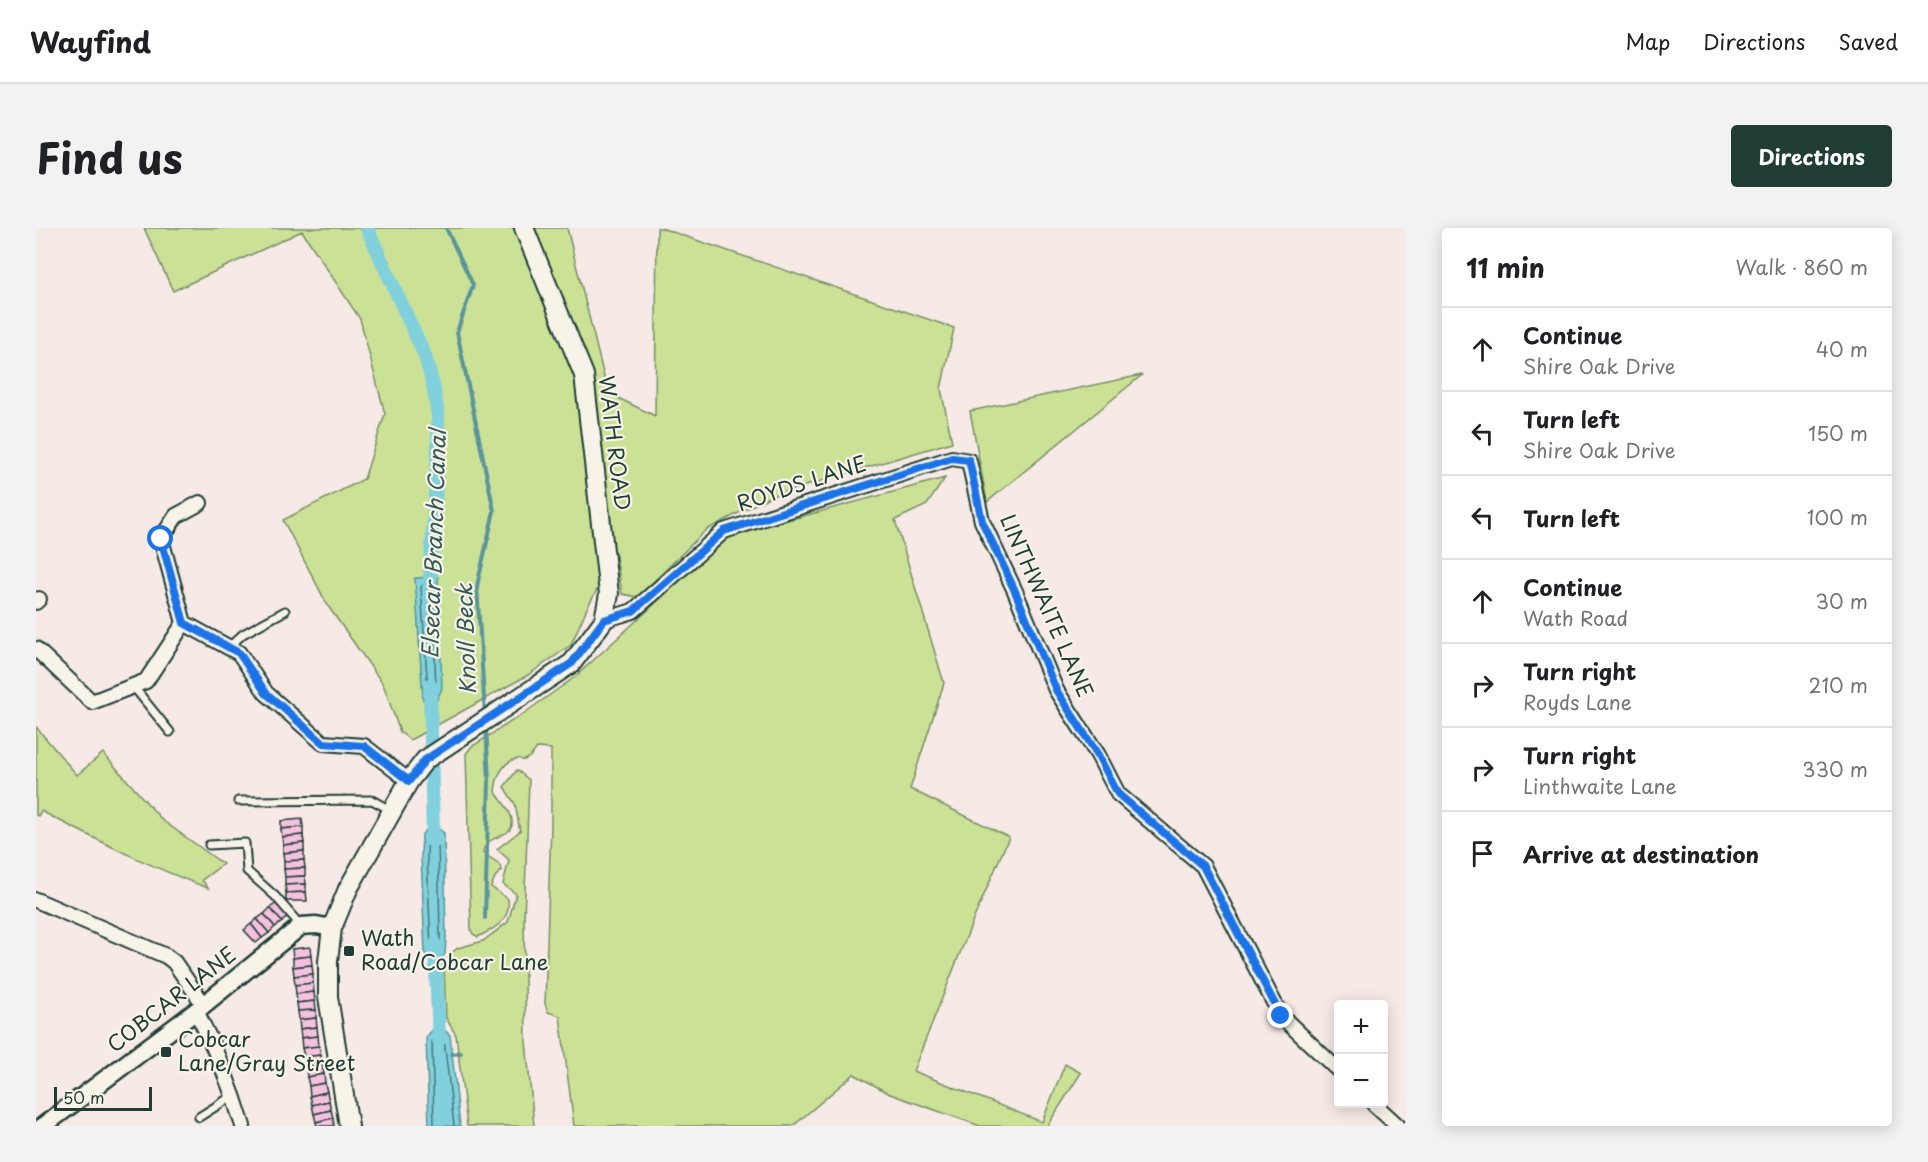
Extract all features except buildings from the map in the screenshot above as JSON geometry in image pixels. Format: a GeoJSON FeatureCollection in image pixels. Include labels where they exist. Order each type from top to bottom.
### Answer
{"type":"FeatureCollection","features":[{"type":"Feature","properties":{"kind":"main road","name":"WATH ROAD"},"geometry":{"type":"LineString","coordinates":[[409,781],[425,760],[572,663],[604,620],[609,594],[584,375],[524,228]]}},
{"type":"Feature","properties":{"kind":"main road"},"geometry":{"type":"LineString","coordinates":[[349,1126],[328,997],[328,961],[332,928],[348,889],[409,781]]}},
{"type":"Feature","properties":{"kind":"street","name":"ROYDS LANE"},"geometry":{"type":"LineString","coordinates":[[604,620],[633,611],[724,531],[952,458],[969,460]]}},
{"type":"Feature","properties":{"kind":"street","name":"LINTHWAITE LANE"},"geometry":{"type":"LineString","coordinates":[[969,460],[982,521],[1015,591],[1056,690],[1098,755],[1118,794],[1203,866],[1281,1016],[1334,1066]]}},
{"type":"Feature","properties":{"kind":"street"},"geometry":{"type":"LineString","coordinates":[[200,503],[176,516],[161,539],[184,623],[239,653],[266,693],[323,743],[364,746],[409,781]]}},
{"type":"Feature","properties":{"kind":"street"},"geometry":{"type":"LineString","coordinates":[[36,650],[92,702],[146,681],[184,623]]}},
{"type":"Feature","properties":{"kind":"street"},"geometry":{"type":"LineString","coordinates":[[36,900],[166,956],[174,962],[200,1008],[234,1095],[243,1126]]}},
{"type":"Feature","properties":{"kind":"street"},"geometry":{"type":"LineString","coordinates":[[301,926],[316,924],[332,928]]}},
{"type":"Feature","properties":{"kind":"street","name":"COBCAR LANE"},"geometry":{"type":"LineString","coordinates":[[43,1126],[200,1008],[301,926]]}},
{"type":"Feature","properties":{"kind":"street"},"geometry":{"type":"LineString","coordinates":[[1378,1108],[1398,1126]]}},
{"type":"Feature","properties":{"kind":"lane"},"geometry":{"type":"LineString","coordinates":[[229,647],[243,634],[285,611]]}},
{"type":"Feature","properties":{"kind":"lane"},"geometry":{"type":"LineString","coordinates":[[133,686],[170,732]]}},
{"type":"Feature","properties":{"kind":"lane"},"geometry":{"type":"LineString","coordinates":[[238,801],[372,800],[392,811]]}},
{"type":"Feature","properties":{"kind":"lane"},"geometry":{"type":"LineString","coordinates":[[209,845],[245,843],[248,871],[275,896],[301,926]]}},
{"type":"Feature","properties":{"kind":"lane"},"geometry":{"type":"LineString","coordinates":[[199,1117],[234,1095]]}},
{"type":"Feature","properties":{"kind":"green space"},"geometry":{"type":"Polygon","coordinates":[[[144,228],[567,228],[608,393],[655,416],[657,228],[661,228],[954,328],[941,389],[952,442],[771,496],[706,530],[638,597],[622,594],[616,556],[587,608],[571,645],[528,675],[410,740],[400,732],[383,684],[328,606],[283,520],[364,479],[385,414],[360,319],[302,231],[173,291],[144,228]]]}},
{"type":"Feature","properties":{"kind":"green space"},"geometry":{"type":"Polygon","coordinates":[[[1142,375],[987,502],[970,411],[1142,375]]]}},
{"type":"Feature","properties":{"kind":"green space"},"geometry":{"type":"Polygon","coordinates":[[[945,478],[927,505],[895,520],[944,683],[910,789],[1009,837],[913,1071],[1042,1122],[1065,1064],[1081,1073],[1047,1126],[980,1126],[890,1094],[854,1074],[793,1126],[574,1126],[560,1016],[548,1012],[545,1004],[551,749],[537,748],[526,759],[511,761],[503,767],[498,776],[495,791],[510,813],[512,824],[506,833],[489,841],[483,853],[498,863],[502,870],[495,877],[491,887],[508,899],[508,907],[500,923],[478,937],[471,930],[466,754],[471,747],[575,677],[729,536],[945,478]]]}},
{"type":"Feature","properties":{"kind":"green space"},"geometry":{"type":"Polygon","coordinates":[[[36,727],[77,775],[103,753],[162,820],[223,864],[202,880],[208,888],[144,862],[41,811],[38,816],[36,815],[36,727]]]}},
{"type":"Feature","properties":{"kind":"green space"},"geometry":{"type":"Polygon","coordinates":[[[517,770],[529,780],[524,919],[526,1041],[534,1126],[467,1126],[456,1035],[446,1018],[444,967],[450,954],[458,948],[483,941],[508,922],[516,894],[503,884],[509,860],[497,849],[520,831],[515,804],[504,787],[517,770]]]}},
{"type":"Feature","properties":{"kind":"water"},"geometry":{"type":"Polygon","coordinates":[[[438,577],[442,688],[436,702],[423,700],[415,578],[438,577]]]}},
{"type":"Feature","properties":{"kind":"water"},"geometry":{"type":"Polygon","coordinates":[[[432,824],[444,833],[446,938],[445,954],[436,963],[425,954],[421,854],[422,834],[432,824]]]}},
{"type":"Feature","properties":{"kind":"water"},"geometry":{"type":"Polygon","coordinates":[[[438,1024],[450,1035],[460,1126],[429,1126],[426,1037],[438,1024]]]}},
{"type":"Feature","properties":{"kind":"waterway","name":"Elsecar Branch Canal"},"geometry":{"type":"LineString","coordinates":[[367,228],[425,356],[433,385],[438,415],[438,449],[429,596]]}},
{"type":"Feature","properties":{"kind":"waterway","name":"Knoll Beck"},"geometry":{"type":"LineString","coordinates":[[446,228],[473,285],[457,332],[494,511],[477,586],[485,714]]}},
{"type":"Feature","properties":{"kind":"waterway","name":"Elsecar Branch Canal"},"geometry":{"type":"LineString","coordinates":[[430,685],[433,842]]}},
{"type":"Feature","properties":{"kind":"waterway","name":"Knoll Beck"},"geometry":{"type":"LineString","coordinates":[[485,918],[489,780],[486,727]]}},
{"type":"Feature","properties":{"kind":"waterway","name":"Elsecar Branch Canal"},"geometry":{"type":"LineString","coordinates":[[435,945],[439,1040]]}},
{"type":"Feature","properties":{"kind":"waterway"},"geometry":{"type":"LineString","coordinates":[[452,1054],[461,1053]]}},
{"type":"Feature","properties":{"kind":"place","name":"Wath Road/Cobcar Lane"},"geometry":{"type":"Point","coordinates":[349,951]}},
{"type":"Feature","properties":{"kind":"place","name":"Cobcar Lane/Gray Street"},"geometry":{"type":"Point","coordinates":[166,1052]}},
{"type":"Feature","properties":{"kind":"route"},"geometry":{"type":"LineString","coordinates":[[161,539],[184,623],[239,653],[266,693],[323,743],[364,746],[409,781],[425,760],[572,663],[604,620],[633,611],[724,531],[952,458],[969,460],[982,521],[1015,591],[1056,690],[1098,755],[1118,794],[1203,866],[1281,1016]]}}]}
